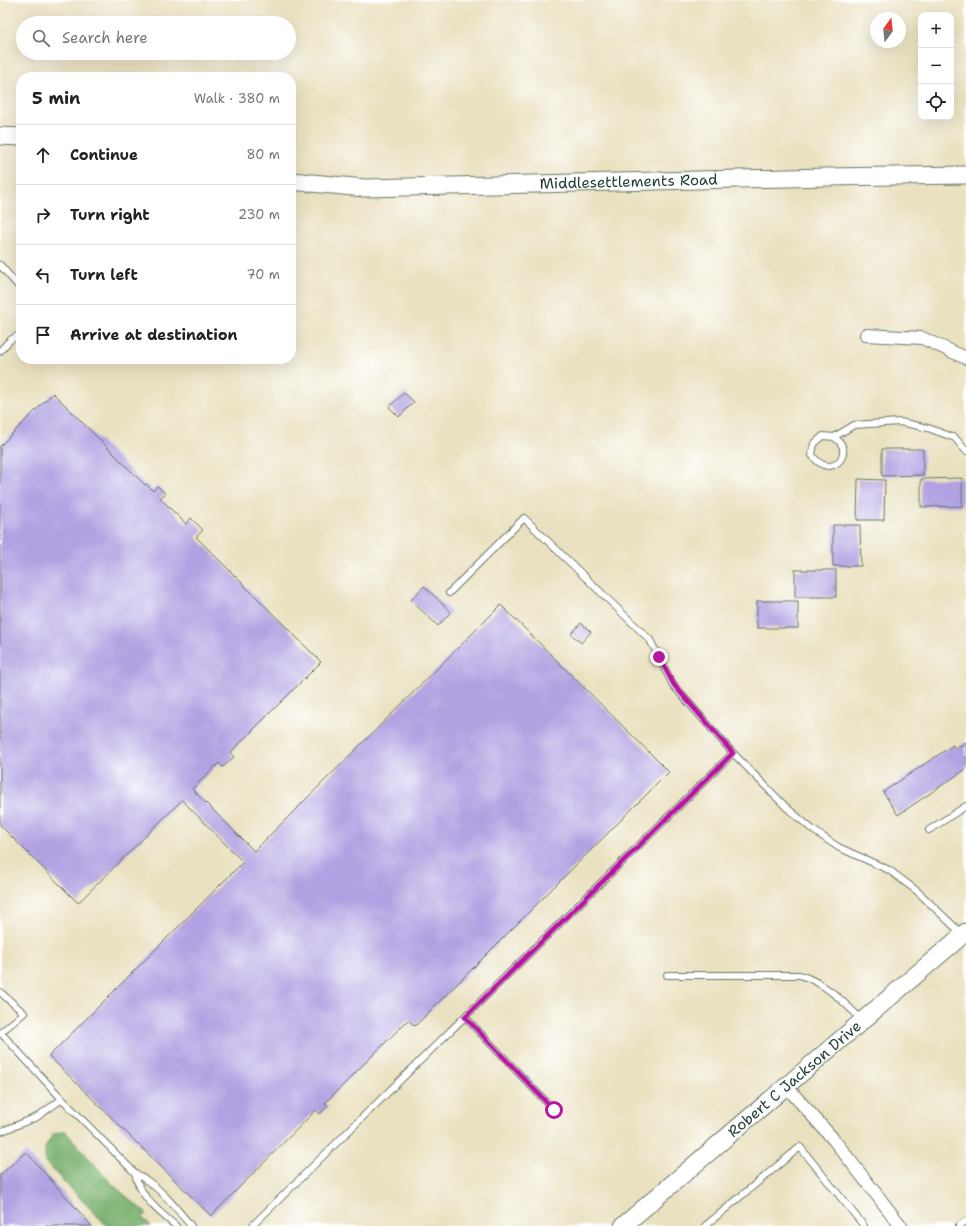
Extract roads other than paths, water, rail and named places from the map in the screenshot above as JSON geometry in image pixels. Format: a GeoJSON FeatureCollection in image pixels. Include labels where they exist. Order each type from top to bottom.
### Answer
{"type":"FeatureCollection","features":[{"type":"Feature","properties":{"kind":"street"},"geometry":{"type":"LineString","coordinates":[[0,136],[16,137]]}},
{"type":"Feature","properties":{"kind":"street","name":"Middlesettlements Road"},"geometry":{"type":"LineString","coordinates":[[296,181],[364,188],[966,175]]}},
{"type":"Feature","properties":{"kind":"street"},"geometry":{"type":"LineString","coordinates":[[866,335],[922,338],[966,358]]}},
{"type":"Feature","properties":{"kind":"street","name":"Robert C Jackson Drive"},"geometry":{"type":"LineString","coordinates":[[623,1226],[964,934]]}},
{"type":"Feature","properties":{"kind":"street"},"geometry":{"type":"LineString","coordinates":[[786,1086],[834,1140],[901,1226]]}},
{"type":"Feature","properties":{"kind":"lane"},"geometry":{"type":"LineString","coordinates":[[0,265],[16,283]]}},
{"type":"Feature","properties":{"kind":"lane"},"geometry":{"type":"LineString","coordinates":[[0,351],[10,340],[16,337]]}},
{"type":"Feature","properties":{"kind":"lane"},"geometry":{"type":"LineString","coordinates":[[834,437],[841,444],[843,454],[838,463],[828,467],[819,464],[812,455],[814,444],[823,436],[834,437],[854,425],[900,422],[928,428],[955,438],[966,451]]}},
{"type":"Feature","properties":{"kind":"lane"},"geometry":{"type":"LineString","coordinates":[[449,593],[524,518],[650,640],[674,685],[733,753],[786,807],[813,830],[838,847],[889,870],[917,891],[964,934]]}},
{"type":"Feature","properties":{"kind":"lane"},"geometry":{"type":"LineString","coordinates":[[252,1226],[733,753]]}},
{"type":"Feature","properties":{"kind":"lane"},"geometry":{"type":"LineString","coordinates":[[929,830],[966,806]]}},
{"type":"Feature","properties":{"kind":"lane"},"geometry":{"type":"LineString","coordinates":[[667,975],[800,975],[815,980],[826,987],[863,1021]]}},
{"type":"Feature","properties":{"kind":"lane"},"geometry":{"type":"LineString","coordinates":[[0,992],[24,1012],[0,1033],[135,1173],[149,1181],[171,1200],[191,1226]]}},
{"type":"Feature","properties":{"kind":"lane"},"geometry":{"type":"LineString","coordinates":[[465,1017],[554,1110]]}},
{"type":"Feature","properties":{"kind":"lane"},"geometry":{"type":"LineString","coordinates":[[0,1132],[37,1117],[62,1099]]}},
{"type":"Feature","properties":{"kind":"lane"},"geometry":{"type":"LineString","coordinates":[[705,1226],[800,1147],[864,1226]]}},
{"type":"Feature","properties":{"kind":"lane"},"geometry":{"type":"LineString","coordinates":[[135,1173],[137,1185],[159,1211],[176,1226]]}},
{"type":"Feature","properties":{"kind":"lane"},"geometry":{"type":"LineString","coordinates":[[959,1226],[966,1220]]}}]}
